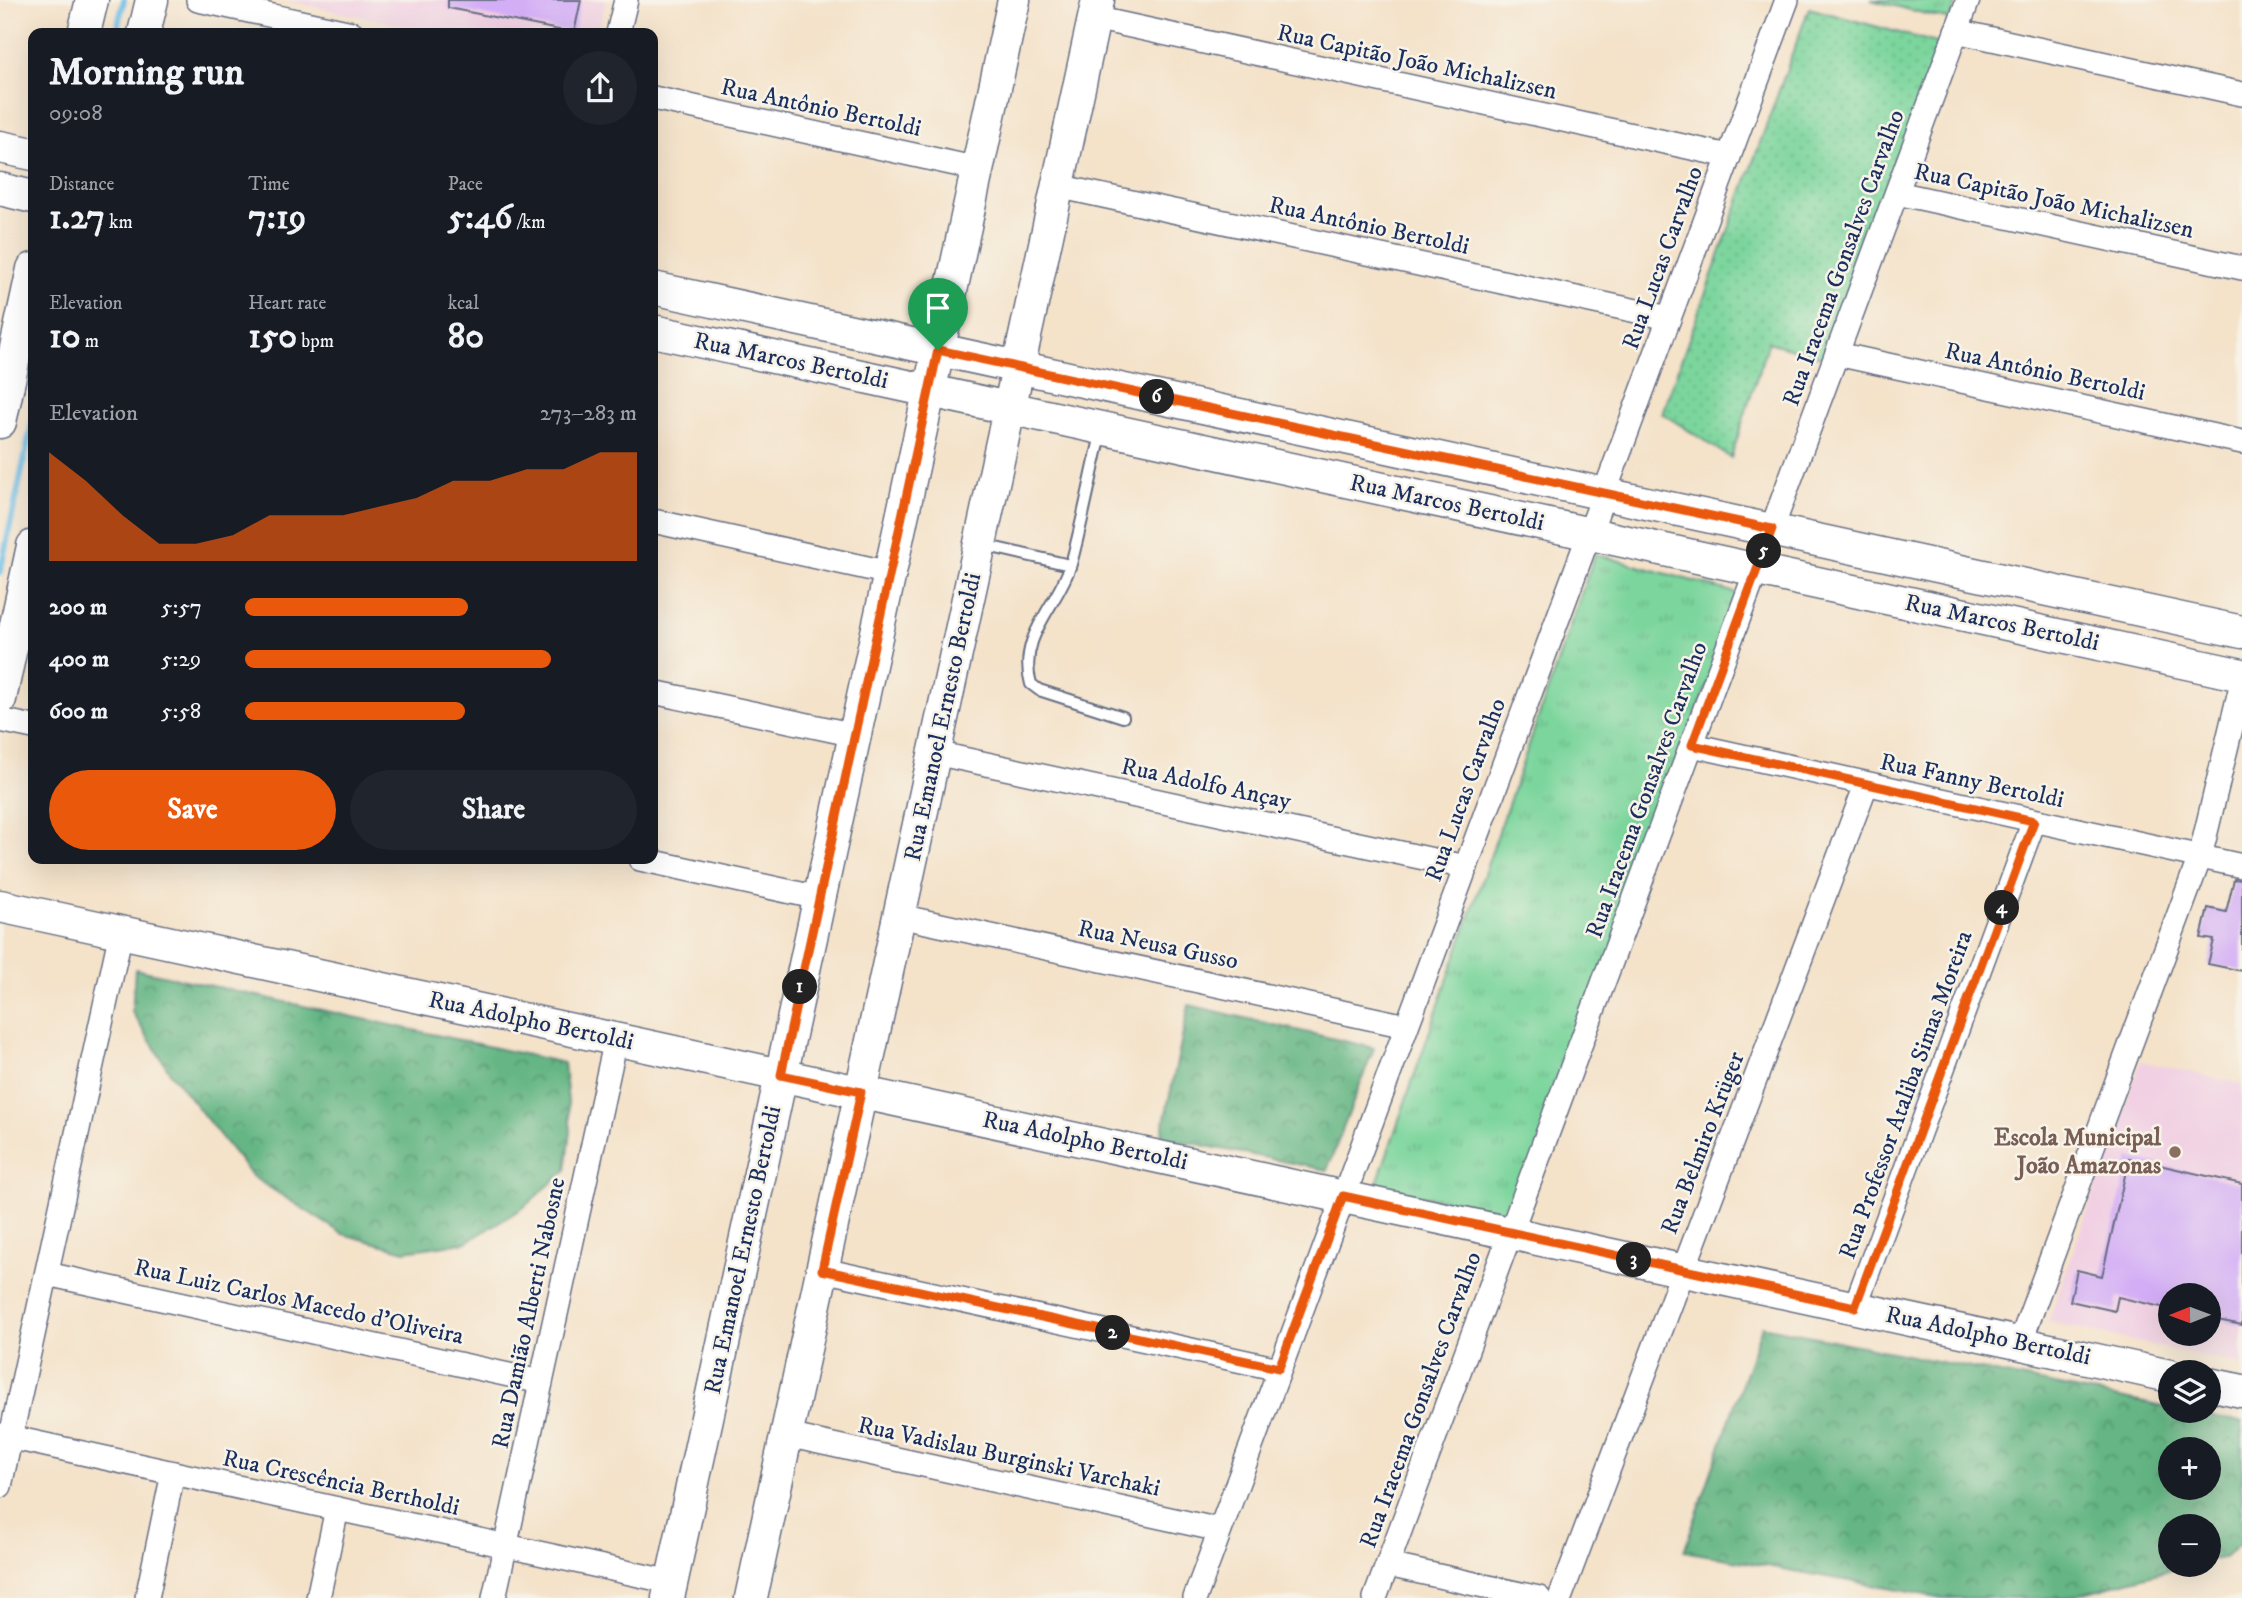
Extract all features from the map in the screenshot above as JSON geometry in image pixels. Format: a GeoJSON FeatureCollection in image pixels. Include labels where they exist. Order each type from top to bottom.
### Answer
{"type":"FeatureCollection","features":[{"type":"Feature","properties":{"kind":"street"},"geometry":{"type":"LineString","coordinates":[[86,28],[92,0]]}},
{"type":"Feature","properties":{"kind":"street"},"geometry":{"type":"LineString","coordinates":[[145,28],[152,0]]}},
{"type":"Feature","properties":{"kind":"street"},"geometry":{"type":"LineString","coordinates":[[198,0],[329,28]]}},
{"type":"Feature","properties":{"kind":"street"},"geometry":{"type":"LineString","coordinates":[[619,28],[626,0]]}},
{"type":"Feature","properties":{"kind":"street","name":"Rua Emanoel Ernesto Bertoldi"},"geometry":{"type":"LineString","coordinates":[[669,1590],[1013,0]]}},
{"type":"Feature","properties":{"kind":"street","name":"Rua Lucas Carvalho"},"geometry":{"type":"LineString","coordinates":[[1195,1598],[1787,0]]}},
{"type":"Feature","properties":{"kind":"street","name":"Rua Iracema Gonsalves Carvalho"},"geometry":{"type":"LineString","coordinates":[[1375,1598],[1968,0]]}},
{"type":"Feature","properties":{"kind":"street","name":"Rua Capitão João Michalizsen"},"geometry":{"type":"LineString","coordinates":[[1096,9],[1729,156]]}},
{"type":"Feature","properties":{"kind":"street","name":"Rua Emanoel Ernesto Bertoldi"},"geometry":{"type":"LineString","coordinates":[[751,1598],[1096,9]]}},
{"type":"Feature","properties":{"kind":"street"},"geometry":{"type":"LineString","coordinates":[[1956,31],[2242,94]]}},
{"type":"Feature","properties":{"kind":"street","name":"Rua Antônio Bertoldi"},"geometry":{"type":"LineString","coordinates":[[658,99],[978,169]]}},
{"type":"Feature","properties":{"kind":"street"},"geometry":{"type":"LineString","coordinates":[[0,147],[28,153]]}},
{"type":"Feature","properties":{"kind":"street","name":"Rua Antônio Bertoldi"},"geometry":{"type":"LineString","coordinates":[[1057,186],[1669,318]]}},
{"type":"Feature","properties":{"kind":"street"},"geometry":{"type":"LineString","coordinates":[[0,189],[28,196]]}},
{"type":"Feature","properties":{"kind":"street","name":"Rua Capitão João Michalizsen"},"geometry":{"type":"LineString","coordinates":[[1897,193],[2242,268]]}},
{"type":"Feature","properties":{"kind":"street","name":"Rua Marcos Bertoldi"},"geometry":{"type":"LineString","coordinates":[[658,289],[2242,632]]}},
{"type":"Feature","properties":{"kind":"street"},"geometry":{"type":"LineString","coordinates":[[0,422],[28,292]]}},
{"type":"Feature","properties":{"kind":"street","name":"Rua Marcos Bertoldi"},"geometry":{"type":"LineString","coordinates":[[658,332],[2242,676]]}},
{"type":"Feature","properties":{"kind":"street","name":"Rua Antônio Bertoldi"},"geometry":{"type":"LineString","coordinates":[[1837,354],[2242,442]]}},
{"type":"Feature","properties":{"kind":"street"},"geometry":{"type":"LineString","coordinates":[[658,523],[890,573]]}},
{"type":"Feature","properties":{"kind":"street"},"geometry":{"type":"LineString","coordinates":[[0,699],[28,572]]}},
{"type":"Feature","properties":{"kind":"street"},"geometry":{"type":"LineString","coordinates":[[2020,1343],[2200,857],[2242,682]]}},
{"type":"Feature","properties":{"kind":"street"},"geometry":{"type":"LineString","coordinates":[[658,693],[855,735]]}},
{"type":"Feature","properties":{"kind":"street"},"geometry":{"type":"LineString","coordinates":[[0,720],[28,726]]}},
{"type":"Feature","properties":{"kind":"street","name":"Rua Fanny Bertoldi"},"geometry":{"type":"LineString","coordinates":[[1692,745],[2242,866]]}},
{"type":"Feature","properties":{"kind":"street","name":"Rua Adolfo Ançay"},"geometry":{"type":"LineString","coordinates":[[935,753],[1466,867]]}},
{"type":"Feature","properties":{"kind":"street","name":"Rua Belmiro Krüger"},"geometry":{"type":"LineString","coordinates":[[1560,1598],[1866,785]]}},
{"type":"Feature","properties":{"kind":"street","name":"Rua Professor Ataliba Simas Moreira"},"geometry":{"type":"LineString","coordinates":[[1855,1307],[2034,821]]}},
{"type":"Feature","properties":{"kind":"street"},"geometry":{"type":"LineString","coordinates":[[658,863],[819,898]]}},
{"type":"Feature","properties":{"kind":"street","name":"Rua Adolpho Bertoldi"},"geometry":{"type":"LineString","coordinates":[[0,906],[2158,1373]]}},
{"type":"Feature","properties":{"kind":"street","name":"Rua Neusa Gusso"},"geometry":{"type":"LineString","coordinates":[[899,916],[1406,1026]]}},
{"type":"Feature","properties":{"kind":"street"},"geometry":{"type":"LineString","coordinates":[[0,1486],[5,1436],[47,1274],[121,932]]}},
{"type":"Feature","properties":{"kind":"street","name":"Rua Damião Alberti Nabosne"},"geometry":{"type":"LineString","coordinates":[[494,1598],[616,1039]]}},
{"type":"Feature","properties":{"kind":"street"},"geometry":{"type":"LineString","coordinates":[[822,1270],[1279,1368]]}},
{"type":"Feature","properties":{"kind":"street","name":"Rua Luiz Carlos Macedo d'Oliveira"},"geometry":{"type":"LineString","coordinates":[[47,1274],[541,1382]]}},
{"type":"Feature","properties":{"kind":"street"},"geometry":{"type":"LineString","coordinates":[[2221,1387],[2242,1391]]}},
{"type":"Feature","properties":{"kind":"street","name":"Rua Vadislau Burginski Varchaki"},"geometry":{"type":"LineString","coordinates":[[787,1435],[1220,1530]]}},
{"type":"Feature","properties":{"kind":"street","name":"Rua Crescência Bertholdi"},"geometry":{"type":"LineString","coordinates":[[5,1436],[505,1546],[669,1590]]}},
{"type":"Feature","properties":{"kind":"street"},"geometry":{"type":"LineString","coordinates":[[147,1598],[173,1473]]}},
{"type":"Feature","properties":{"kind":"street"},"geometry":{"type":"LineString","coordinates":[[318,1598],[337,1509]]}},
{"type":"Feature","properties":{"kind":"street"},"geometry":{"type":"LineString","coordinates":[[1388,1565],[1539,1598]]}},
{"type":"Feature","properties":{"kind":"lane"},"geometry":{"type":"LineString","coordinates":[[1103,429],[1070,565],[1032,637],[1027,659],[1031,684],[1039,690],[1123,717]]}},
{"type":"Feature","properties":{"kind":"lane"},"geometry":{"type":"LineString","coordinates":[[980,545],[1070,565]]}},
{"type":"Feature","properties":{"kind":"shaded area"},"geometry":{"type":"Polygon","coordinates":[[[283,0],[606,0],[599,28],[415,28],[283,0]]]}},
{"type":"Feature","properties":{"kind":"shaded area","name":"Escola Municipal João Amazonas"},"geometry":{"type":"Polygon","coordinates":[[[2141,1061],[2242,1084],[2242,1365],[2048,1322],[2141,1061]]]}},
{"type":"Feature","properties":{"kind":"green space"},"geometry":{"type":"Polygon","coordinates":[[[1871,0],[1957,0],[1950,20],[1871,0]]]}},
{"type":"Feature","properties":{"kind":"green space"},"geometry":{"type":"Polygon","coordinates":[[[1809,8],[1940,44],[1831,360],[1768,342],[1731,458],[1662,413],[1809,8]]]}},
{"type":"Feature","properties":{"kind":"green space"},"geometry":{"type":"Polygon","coordinates":[[[1595,554],[1740,594],[1515,1215],[1376,1186],[1595,554]]]}},
{"type":"Feature","properties":{"kind":"green space"},"geometry":{"type":"Polygon","coordinates":[[[135,969],[564,1063],[571,1131],[566,1170],[524,1207],[467,1242],[405,1251],[343,1234],[253,1177],[171,1074],[132,1012],[135,969]]]}},
{"type":"Feature","properties":{"kind":"green space"},"geometry":{"type":"Polygon","coordinates":[[[1189,1005],[1374,1048],[1327,1170],[1161,1137],[1189,1005]]]}},
{"type":"Feature","properties":{"kind":"green space"},"geometry":{"type":"Polygon","coordinates":[[[1762,1326],[2158,1406],[2158,1423],[2221,1423],[2221,1418],[2242,1422],[2242,1542],[2226,1556],[2221,1557],[2221,1514],[2158,1514],[2158,1573],[2066,1598],[1943,1598],[1684,1551],[1762,1326]]]}},
{"type":"Feature","properties":{"kind":"building"},"geometry":{"type":"Polygon","coordinates":[[[448,0],[581,0],[575,28],[549,28],[448,8],[448,0]]]}},
{"type":"Feature","properties":{"kind":"building"},"geometry":{"type":"Polygon","coordinates":[[[2234,879],[2242,880],[2242,971],[2208,964],[2214,940],[2201,938],[2208,908],[2226,912],[2234,879]]]}},
{"type":"Feature","properties":{"kind":"building"},"geometry":{"type":"Polygon","coordinates":[[[2129,1158],[2242,1184],[2242,1325],[2221,1321],[2221,1283],[2158,1283],[2158,1306],[2118,1297],[2115,1311],[2070,1301],[2077,1270],[2102,1276],[2129,1158]]]}},
{"type":"Feature","properties":{"kind":"waterway"},"geometry":{"type":"LineString","coordinates":[[117,28],[124,0]]}},
{"type":"Feature","properties":{"kind":"waterway"},"geometry":{"type":"LineString","coordinates":[[0,573],[28,442]]}},
{"type":"Feature","properties":{"kind":"place","name":"Escola Municipal João Amazonas"},"geometry":{"type":"Point","coordinates":[2175,1152]}},
{"type":"Feature","properties":{"kind":"route"},"geometry":{"type":"LineString","coordinates":[[938,350],[1772,529],[1692,745],[2034,821],[1855,1307],[1343,1196],[1279,1368],[822,1270],[861,1092],[781,1075],[938,350]]}}]}
